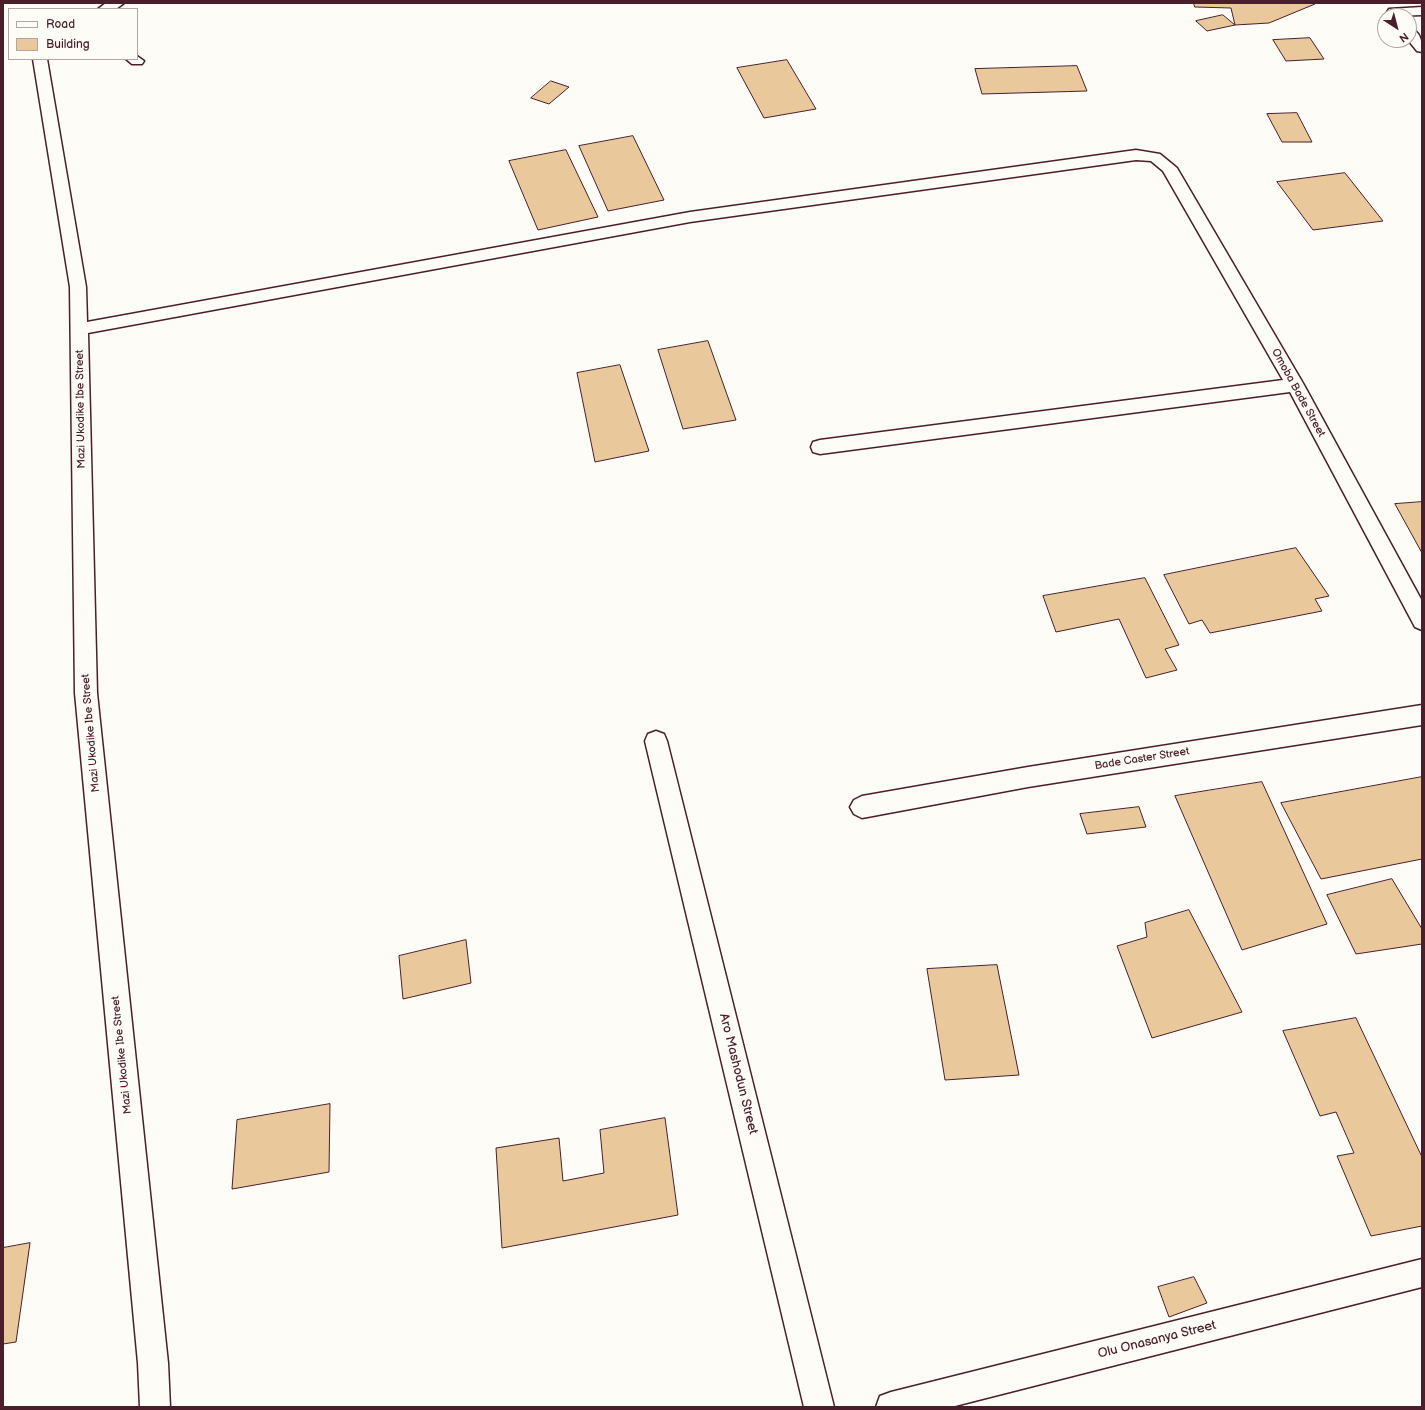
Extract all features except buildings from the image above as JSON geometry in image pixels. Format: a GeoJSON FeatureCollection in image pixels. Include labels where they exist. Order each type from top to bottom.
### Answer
{"type":"FeatureCollection","features":[{"type":"Feature","properties":{"kind":"street"},"geometry":{"type":"LineString","coordinates":[[107,8],[117,3]]}},
{"type":"Feature","properties":{"kind":"street","name":"Mazi Ukodike Ibe Street"},"geometry":{"type":"LineString","coordinates":[[40,60],[78,287],[86,693],[152,1355],[155,1407]]}},
{"type":"Feature","properties":{"kind":"street","name":"Omoba Bade Street"},"geometry":{"type":"LineString","coordinates":[[79,329],[690,217],[1136,155],[1155,157],[1169,168],[1295,385],[1422,621]]}},
{"type":"Feature","properties":{"kind":"street"},"geometry":{"type":"LineString","coordinates":[[820,447],[1295,385]]}},
{"type":"Feature","properties":{"kind":"street","name":"Bade Caster Street"},"geometry":{"type":"LineString","coordinates":[[862,807],[1028,777],[1422,715]]}},
{"type":"Feature","properties":{"kind":"street","name":"Aro Mashodun Street"},"geometry":{"type":"LineString","coordinates":[[656,742],[819,1407]]}},
{"type":"Feature","properties":{"kind":"street","name":"Olu Onasanya Street"},"geometry":{"type":"LineString","coordinates":[[891,1407],[1422,1273]]}}]}
